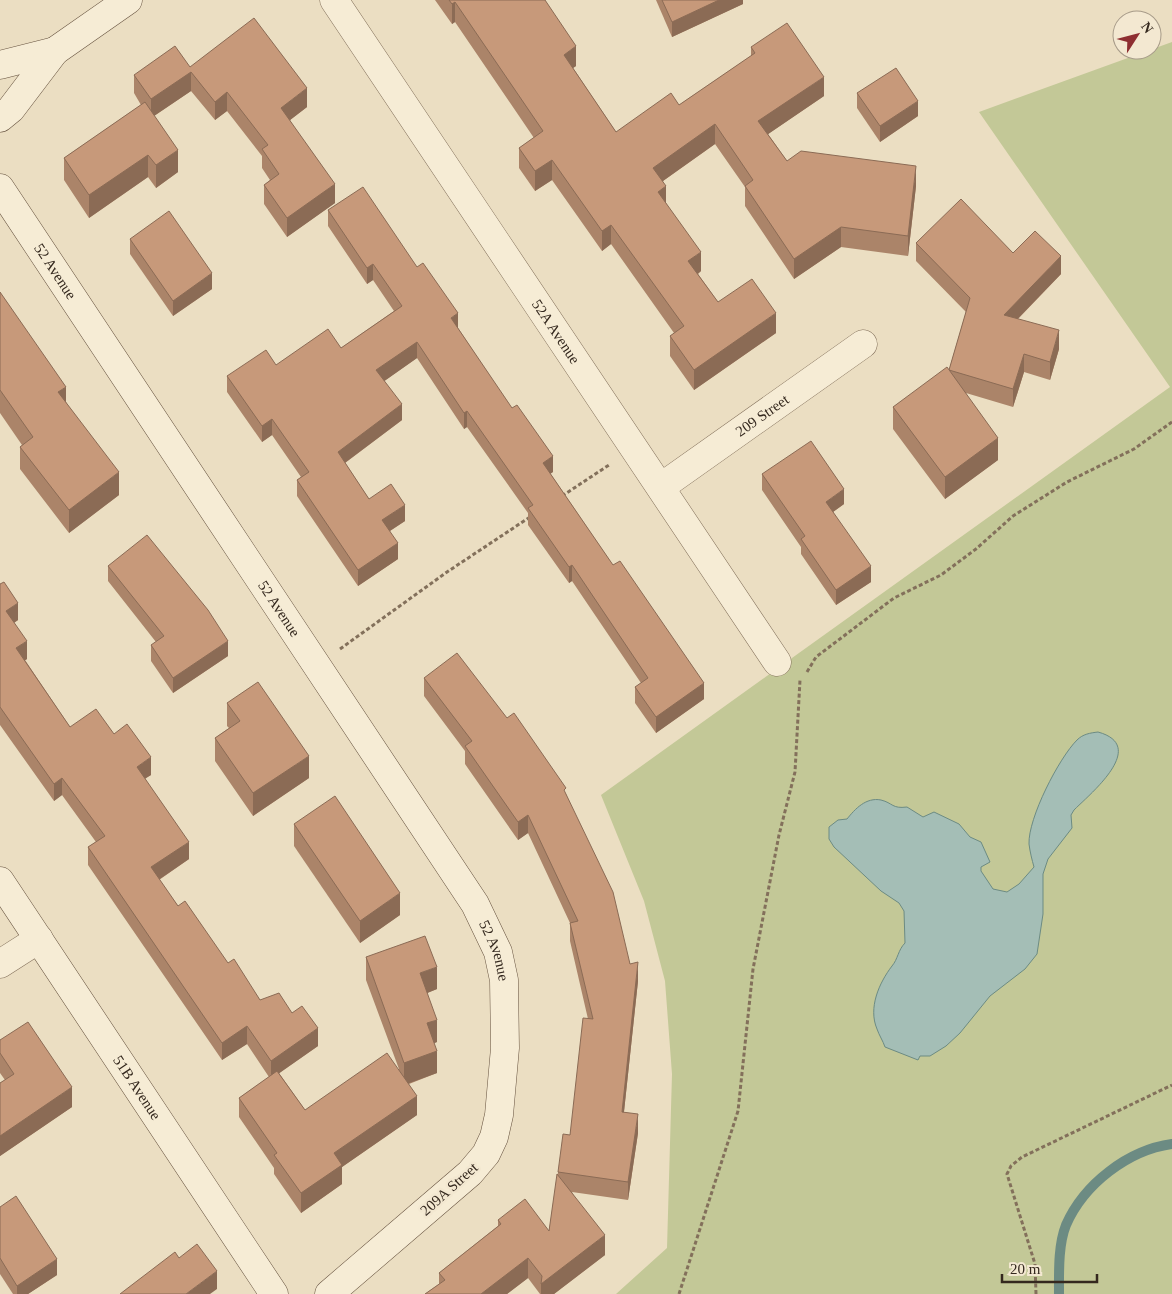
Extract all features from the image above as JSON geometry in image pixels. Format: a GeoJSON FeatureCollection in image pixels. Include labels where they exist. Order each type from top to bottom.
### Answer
{"type":"FeatureCollection","features":[{"type":"Feature","properties":{"kind":"street"},"geometry":{"type":"LineString","coordinates":[[0,118],[11,110],[55,51],[128,0]]}},
{"type":"Feature","properties":{"kind":"street","name":"52A Avenue"},"geometry":{"type":"LineString","coordinates":[[334,0],[777,662]]}},
{"type":"Feature","properties":{"kind":"street"},"geometry":{"type":"LineString","coordinates":[[0,65],[55,51]]}},
{"type":"Feature","properties":{"kind":"street","name":"52 Avenue"},"geometry":{"type":"LineString","coordinates":[[0,188],[475,904],[498,952],[504,980],[505,1048]]}},
{"type":"Feature","properties":{"kind":"street","name":"209 Street"},"geometry":{"type":"LineString","coordinates":[[661,487],[863,344]]}},
{"type":"Feature","properties":{"kind":"street","name":"51B Avenue"},"geometry":{"type":"LineString","coordinates":[[0,881],[274,1294]]}},
{"type":"Feature","properties":{"kind":"street"},"geometry":{"type":"LineString","coordinates":[[0,964],[39,939]]}},
{"type":"Feature","properties":{"kind":"street","name":"209A Street"},"geometry":{"type":"LineString","coordinates":[[329,1294],[470,1173],[486,1154],[494,1137],[498,1115],[505,1048]]}},
{"type":"Feature","properties":{"kind":"path"},"geometry":{"type":"LineString","coordinates":[[679,1294],[738,1111],[753,970],[779,834],[795,772],[802,681],[816,657],[894,598],[940,575],[976,549],[1013,516],[1068,482],[1134,449],[1172,422]]}},
{"type":"Feature","properties":{"kind":"path"},"geometry":{"type":"LineString","coordinates":[[554,502],[635,448]]}},
{"type":"Feature","properties":{"kind":"path"},"geometry":{"type":"LineString","coordinates":[[318,666],[447,572],[537,512]]}},
{"type":"Feature","properties":{"kind":"path"},"geometry":{"type":"LineString","coordinates":[[777,662],[802,681]]}},
{"type":"Feature","properties":{"kind":"path"},"geometry":{"type":"LineString","coordinates":[[1036,1294],[1035,1264],[1007,1174],[1011,1166],[1022,1157],[1172,1085]]}},
{"type":"Feature","properties":{"kind":"green space"},"geometry":{"type":"Polygon","coordinates":[[[1172,42],[1172,1294],[616,1294],[667,1248],[672,1074],[665,981],[644,901],[601,795],[1170,387],[979,112],[1122,60],[1162,60],[1162,46],[1172,42]]]}},
{"type":"Feature","properties":{"kind":"water"},"geometry":{"type":"Polygon","coordinates":[[[1098,732],[1112,739],[1118,748],[1117,759],[1102,782],[1074,810],[1071,815],[1072,828],[1048,859],[1043,874],[1043,914],[1037,954],[1025,969],[990,996],[960,1033],[946,1046],[930,1056],[920,1056],[918,1060],[885,1047],[875,1021],[874,1004],[883,980],[905,943],[904,911],[899,903],[881,891],[834,847],[829,839],[829,827],[838,820],[847,819],[861,805],[870,800],[881,800],[898,807],[907,807],[923,817],[934,812],[959,824],[970,837],[981,842],[990,862],[981,867],[981,871],[993,889],[1007,892],[1019,884],[1034,867],[1029,844],[1030,833],[1039,804],[1054,774],[1079,738],[1089,733],[1098,732]]]}},
{"type":"Feature","properties":{"kind":"building"},"geometry":{"type":"Polygon","coordinates":[[[449,0],[545,0],[576,46],[564,55],[616,132],[671,93],[679,105],[755,53],[751,47],[787,23],[824,77],[758,121],[787,161],[801,151],[916,166],[908,236],[841,227],[794,259],[745,186],[753,180],[715,124],[653,168],[666,186],[658,192],[701,252],[688,261],[718,302],[752,279],[776,313],[694,370],[670,336],[684,326],[611,225],[602,231],[552,160],[535,171],[519,148],[543,131],[455,2],[452,4],[449,0]]]}},
{"type":"Feature","properties":{"kind":"building"},"geometry":{"type":"Polygon","coordinates":[[[662,0],[719,0],[672,22],[662,0]]]}},
{"type":"Feature","properties":{"kind":"building"},"geometry":{"type":"Polygon","coordinates":[[[254,18],[307,88],[281,108],[335,184],[287,218],[264,185],[279,174],[262,149],[268,145],[227,92],[215,102],[191,72],[151,99],[134,75],[175,46],[190,67],[254,18]]]}},
{"type":"Feature","properties":{"kind":"building"},"geometry":{"type":"Polygon","coordinates":[[[896,68],[918,101],[880,126],[857,93],[896,68]]]}},
{"type":"Feature","properties":{"kind":"building"},"geometry":{"type":"Polygon","coordinates":[[[145,102],[178,150],[156,165],[148,155],[89,195],[64,158],[145,102]]]}},
{"type":"Feature","properties":{"kind":"building"},"geometry":{"type":"Polygon","coordinates":[[[363,187],[417,267],[423,263],[458,313],[451,318],[512,408],[517,405],[553,456],[543,463],[613,565],[620,561],[704,683],[656,717],[635,687],[648,678],[572,565],[569,567],[528,508],[533,505],[467,411],[464,413],[417,342],[376,370],[402,404],[338,452],[369,499],[391,484],[405,505],[382,520],[398,543],[358,570],[297,480],[309,472],[272,419],[262,426],[227,376],[266,350],[276,365],[328,329],[341,348],[402,306],[373,264],[367,268],[328,210],[363,187]]]}},
{"type":"Feature","properties":{"kind":"building"},"geometry":{"type":"Polygon","coordinates":[[[961,199],[1013,253],[1035,231],[1061,256],[1004,315],[1059,330],[1050,362],[1024,354],[1013,389],[949,370],[970,298],[916,243],[961,199]]]}},
{"type":"Feature","properties":{"kind":"building"},"geometry":{"type":"Polygon","coordinates":[[[169,211],[212,273],[173,301],[130,239],[169,211]]]}},
{"type":"Feature","properties":{"kind":"building"},"geometry":{"type":"Polygon","coordinates":[[[0,292],[66,387],[58,392],[119,472],[69,510],[20,447],[33,437],[0,390],[0,292]]]}},
{"type":"Feature","properties":{"kind":"building"},"geometry":{"type":"Polygon","coordinates":[[[947,367],[998,438],[945,477],[893,407],[947,367]]]}},
{"type":"Feature","properties":{"kind":"building"},"geometry":{"type":"Polygon","coordinates":[[[811,441],[844,489],[826,502],[871,566],[836,590],[801,539],[805,536],[762,474],[811,441]]]}},
{"type":"Feature","properties":{"kind":"building"},"geometry":{"type":"Polygon","coordinates":[[[147,535],[208,610],[228,641],[173,678],[151,645],[164,636],[108,566],[147,535]]]}},
{"type":"Feature","properties":{"kind":"building"},"geometry":{"type":"Polygon","coordinates":[[[4,582],[18,603],[6,611],[27,641],[16,648],[70,727],[96,709],[114,734],[127,724],[151,757],[137,767],[189,842],[151,867],[178,906],[185,901],[228,963],[234,959],[260,1000],[279,993],[292,1013],[302,1006],[318,1028],[271,1061],[247,1026],[222,1043],[88,847],[105,836],[62,778],[54,784],[0,707],[0,584],[4,582]]]}},
{"type":"Feature","properties":{"kind":"building"},"geometry":{"type":"Polygon","coordinates":[[[457,653],[507,718],[514,713],[566,788],[564,790],[613,892],[630,964],[638,962],[622,1112],[638,1114],[628,1182],[558,1172],[563,1134],[570,1135],[583,1018],[593,1019],[570,923],[578,921],[528,815],[518,822],[465,746],[472,741],[424,678],[457,653]]]}},
{"type":"Feature","properties":{"kind":"building"},"geometry":{"type":"Polygon","coordinates":[[[258,682],[309,756],[253,793],[215,738],[240,721],[227,703],[258,682]]]}},
{"type":"Feature","properties":{"kind":"building"},"geometry":{"type":"Polygon","coordinates":[[[335,796],[400,893],[360,921],[294,824],[335,796]]]}},
{"type":"Feature","properties":{"kind":"building"},"geometry":{"type":"Polygon","coordinates":[[[425,936],[437,967],[420,973],[437,1020],[427,1023],[437,1051],[404,1063],[366,957],[425,936]]]}},
{"type":"Feature","properties":{"kind":"building"},"geometry":{"type":"Polygon","coordinates":[[[28,1022],[72,1087],[0,1136],[0,1083],[14,1074],[0,1053],[0,1040],[28,1022]]]}},
{"type":"Feature","properties":{"kind":"building"},"geometry":{"type":"Polygon","coordinates":[[[387,1053],[417,1096],[334,1153],[342,1165],[301,1193],[274,1155],[277,1153],[239,1098],[277,1071],[305,1110],[387,1053]]]}},
{"type":"Feature","properties":{"kind":"building"},"geometry":{"type":"Polygon","coordinates":[[[557,1174],[605,1235],[541,1284],[542,1276],[528,1258],[481,1294],[425,1294],[445,1280],[439,1273],[501,1224],[498,1220],[525,1199],[549,1231],[557,1174]]]}},
{"type":"Feature","properties":{"kind":"building"},"geometry":{"type":"Polygon","coordinates":[[[16,1196],[57,1259],[17,1286],[0,1258],[0,1207],[16,1196]]]}},
{"type":"Feature","properties":{"kind":"building"},"geometry":{"type":"Polygon","coordinates":[[[197,1244],[217,1271],[186,1294],[120,1294],[175,1252],[179,1258],[197,1244]]]}},
{"type":"Feature","properties":{"kind":"waterway"},"geometry":{"type":"LineString","coordinates":[[1059,1294],[1063,1233],[1074,1210],[1084,1196],[1109,1171],[1124,1161],[1139,1153],[1172,1144]]}}]}
